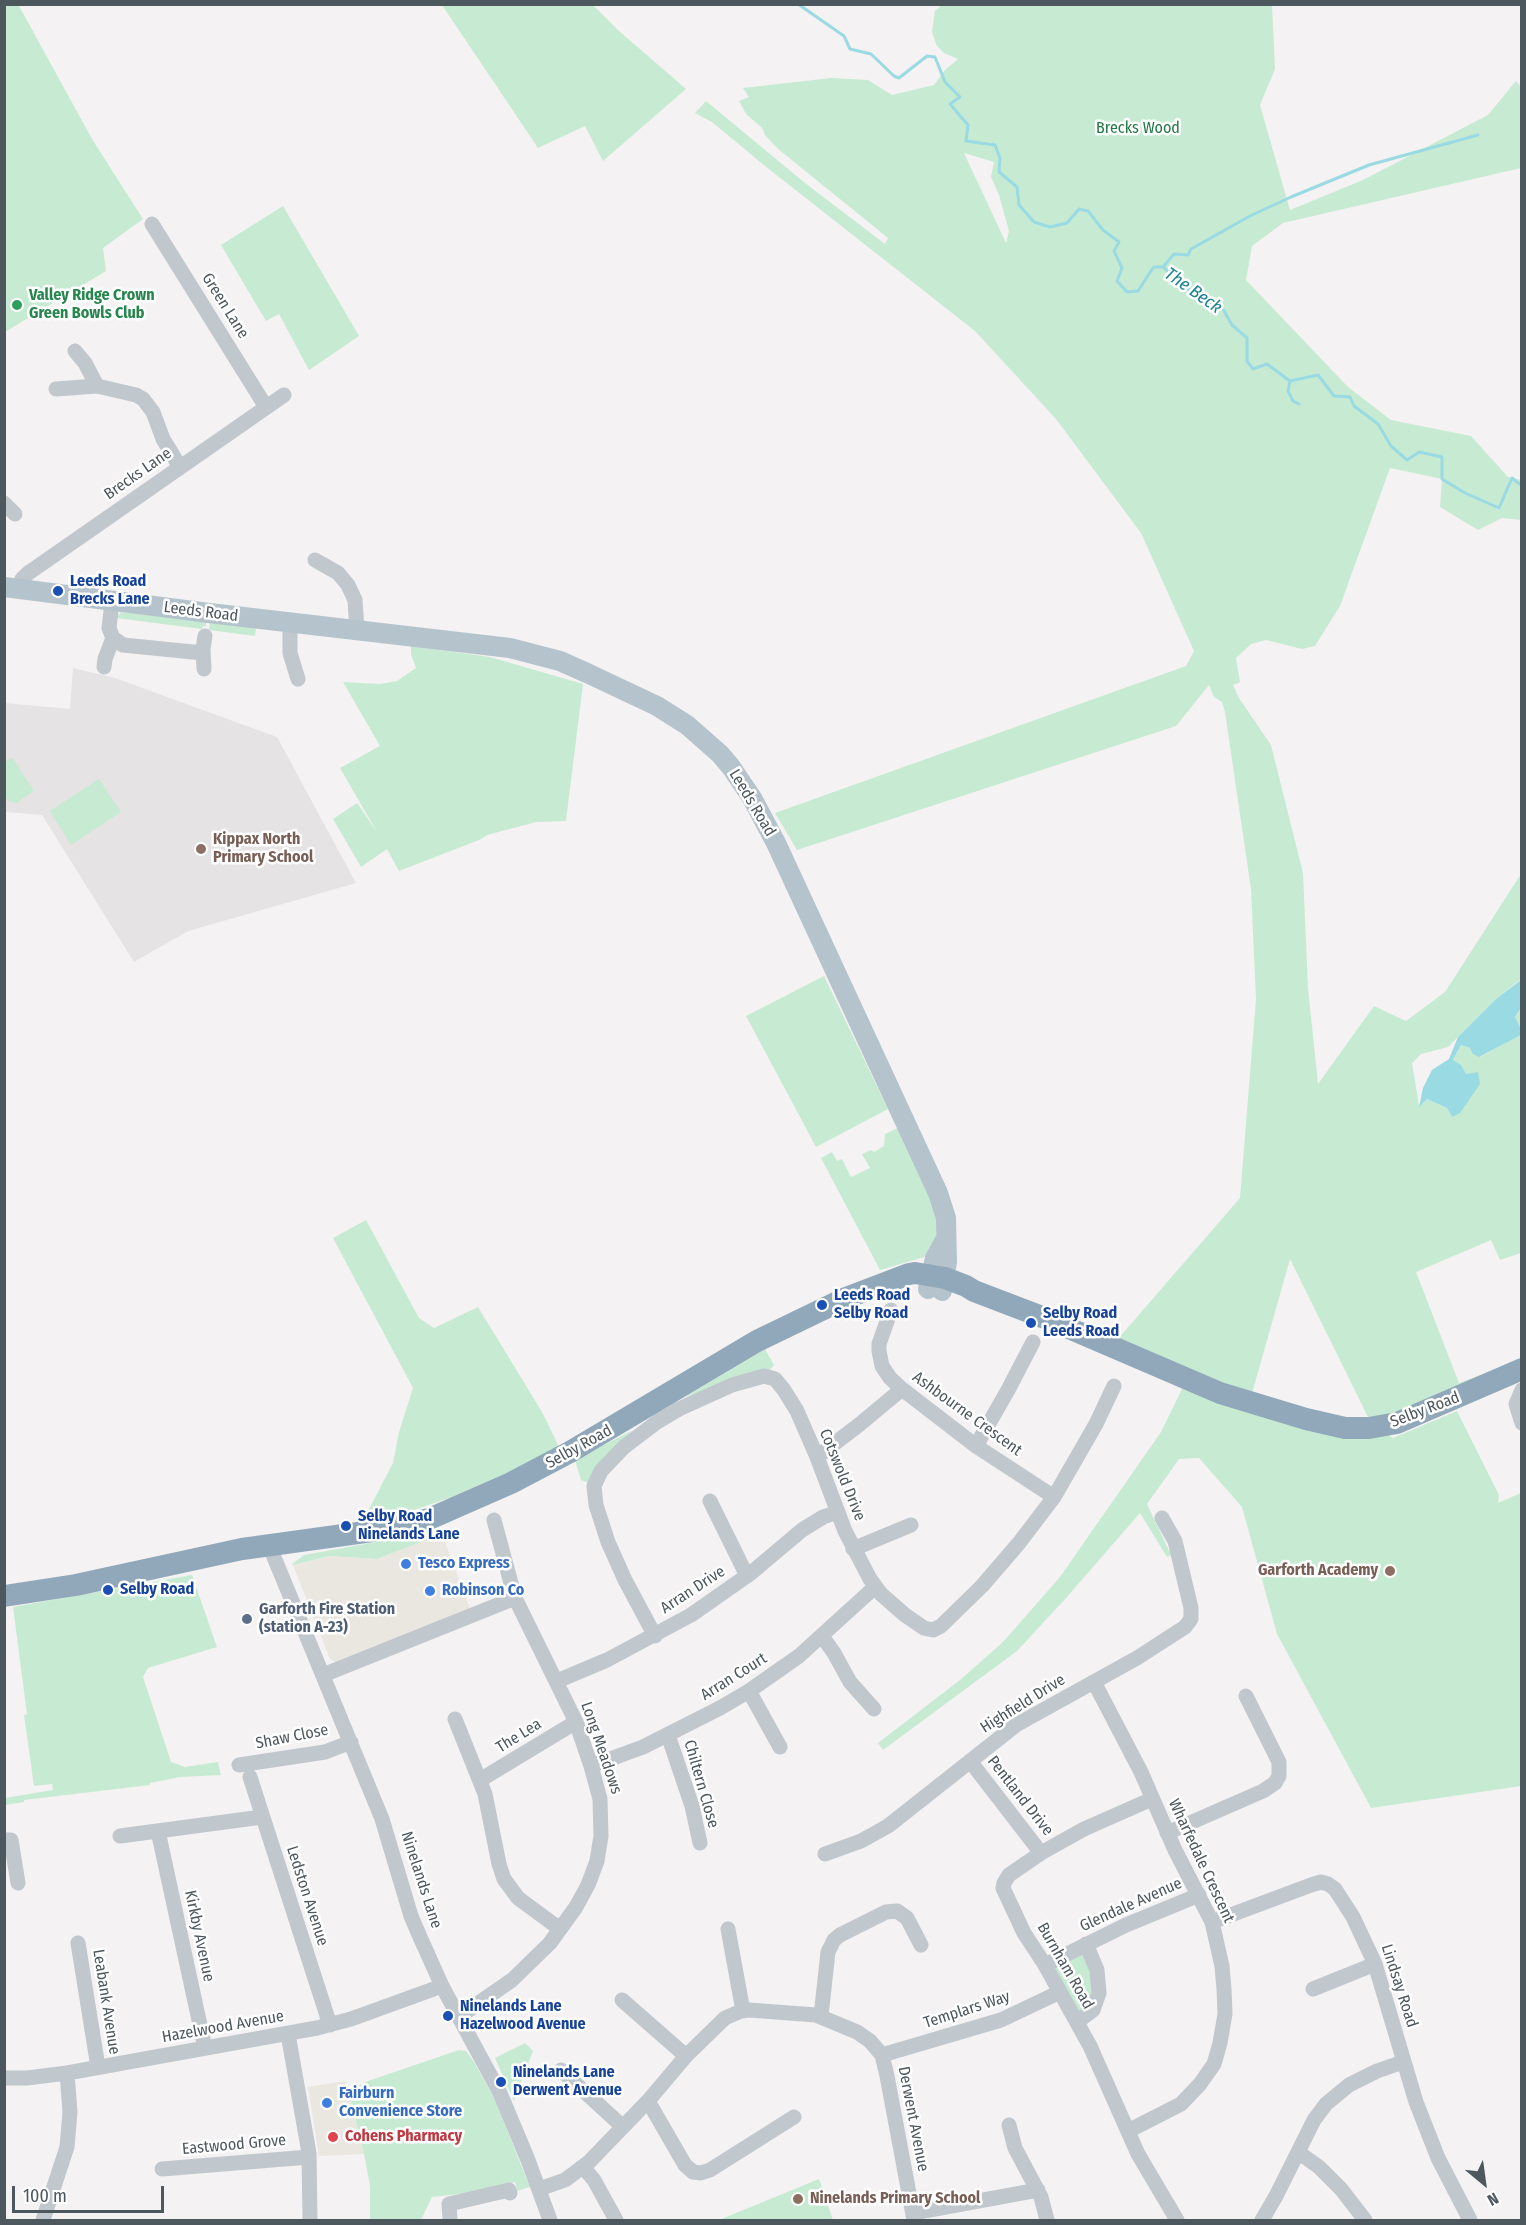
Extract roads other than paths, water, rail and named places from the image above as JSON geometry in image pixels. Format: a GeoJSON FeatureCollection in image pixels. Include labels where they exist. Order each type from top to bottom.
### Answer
{"type":"FeatureCollection","features":[{"type":"Feature","properties":{"kind":"highway","name":"Selby Road"},"geometry":{"type":"LineString","coordinates":[[4,1596],[86,1583],[268,1545],[403,1526],[447,1512],[511,1483],[570,1452],[757,1341],[846,1298],[909,1274],[960,1295],[974,1292],[1050,1320],[1220,1393],[1306,1419],[1345,1428],[1369,1428],[1397,1423],[1521,1370]]}},
{"type":"Feature","properties":{"kind":"main road","name":"Leeds Road"},"geometry":{"type":"LineString","coordinates":[[12,588],[112,602],[510,648],[560,661],[673,715],[720,754],[742,782],[776,843],[939,1193],[946,1218],[945,1240],[937,1253],[936,1284]]}},
{"type":"Feature","properties":{"kind":"street","name":"Green Lane"},"geometry":{"type":"LineString","coordinates":[[152,224],[266,407]]}},
{"type":"Feature","properties":{"kind":"street"},"geometry":{"type":"LineString","coordinates":[[75,351],[85,363],[97,386]]}},
{"type":"Feature","properties":{"kind":"street"},"geometry":{"type":"LineString","coordinates":[[56,389],[97,386],[128,392],[143,399],[153,412],[162,439],[180,467]]}},
{"type":"Feature","properties":{"kind":"street","name":"Brecks Lane"},"geometry":{"type":"LineString","coordinates":[[12,588],[27,574],[284,395]]}},
{"type":"Feature","properties":{"kind":"street"},"geometry":{"type":"LineString","coordinates":[[315,560],[338,573],[348,585],[355,600],[357,630]]}},
{"type":"Feature","properties":{"kind":"street"},"geometry":{"type":"LineString","coordinates":[[112,602],[109,628],[114,638],[123,645],[203,653]]}},
{"type":"Feature","properties":{"kind":"street"},"geometry":{"type":"LineString","coordinates":[[290,623],[290,653],[298,679]]}},
{"type":"Feature","properties":{"kind":"street"},"geometry":{"type":"LineString","coordinates":[[204,669],[205,636]]}},
{"type":"Feature","properties":{"kind":"street"},"geometry":{"type":"LineString","coordinates":[[104,667],[114,638]]}},
{"type":"Feature","properties":{"kind":"street","name":"Ashbourne Crescent"},"geometry":{"type":"LineString","coordinates":[[891,1310],[879,1344],[880,1359],[885,1372],[902,1389],[976,1446],[1054,1497]]}},
{"type":"Feature","properties":{"kind":"street"},"geometry":{"type":"LineString","coordinates":[[976,1446],[1033,1342]]}},
{"type":"Feature","properties":{"kind":"street","name":"Cotswold Drive"},"geometry":{"type":"LineString","coordinates":[[655,1636],[616,1560],[594,1494],[596,1478],[609,1461],[640,1434],[679,1408],[714,1392],[764,1376],[775,1379],[788,1396],[817,1457],[853,1549],[875,1587],[887,1600],[924,1628],[937,1629],[982,1586],[1054,1497],[1096,1424],[1114,1386]]}},
{"type":"Feature","properties":{"kind":"street"},"geometry":{"type":"LineString","coordinates":[[817,1457],[860,1425],[902,1389]]}},
{"type":"Feature","properties":{"kind":"street"},"geometry":{"type":"LineString","coordinates":[[1521,1390],[1516,1404],[1521,1423]]}},
{"type":"Feature","properties":{"kind":"street"},"geometry":{"type":"LineString","coordinates":[[710,1501],[747,1576]]}},
{"type":"Feature","properties":{"kind":"street","name":"Arran Drive"},"geometry":{"type":"LineString","coordinates":[[557,1681],[607,1660],[691,1615],[747,1576],[802,1530],[823,1517],[838,1512]]}},
{"type":"Feature","properties":{"kind":"street","name":"Highfield Drive"},"geometry":{"type":"LineString","coordinates":[[825,1854],[861,1841],[888,1826],[969,1761],[1028,1718],[1164,1643],[1189,1623],[1192,1613],[1178,1561],[1175,1540],[1162,1518]]}},
{"type":"Feature","properties":{"kind":"street","name":"Long Meadows"},"geometry":{"type":"LineString","coordinates":[[460,2016],[525,1968],[560,1929],[588,1885],[600,1849],[602,1811],[598,1786],[576,1722],[515,1598],[494,1520]]}},
{"type":"Feature","properties":{"kind":"street"},"geometry":{"type":"LineString","coordinates":[[853,1549],[911,1525]]}},
{"type":"Feature","properties":{"kind":"street","name":"Ninelands Lane"},"geometry":{"type":"LineString","coordinates":[[268,1545],[382,1819],[411,1916],[442,1986],[500,2093],[550,2220]]}},
{"type":"Feature","properties":{"kind":"street","name":"Arran Court"},"geometry":{"type":"LineString","coordinates":[[591,1766],[668,1735],[749,1690],[774,1674],[822,1636],[875,1587]]}},
{"type":"Feature","properties":{"kind":"street"},"geometry":{"type":"LineString","coordinates":[[323,1675],[515,1598]]}},
{"type":"Feature","properties":{"kind":"street"},"geometry":{"type":"LineString","coordinates":[[822,1636],[850,1682],[874,1709]]}},
{"type":"Feature","properties":{"kind":"street","name":"Wharfedale Crescent"},"geometry":{"type":"LineString","coordinates":[[1094,1682],[1141,1772],[1167,1833],[1212,1922],[1222,1966],[1225,2014],[1214,2064],[1200,2084],[1181,2104],[1128,2131]]}},
{"type":"Feature","properties":{"kind":"street"},"geometry":{"type":"LineString","coordinates":[[749,1690],[780,1747]]}},
{"type":"Feature","properties":{"kind":"street"},"geometry":{"type":"LineString","coordinates":[[1167,1833],[1270,1788],[1279,1776],[1279,1762],[1246,1696]]}},
{"type":"Feature","properties":{"kind":"street"},"geometry":{"type":"LineString","coordinates":[[454,1719],[480,1780],[489,1809],[504,1879],[518,1898],[560,1929]]}},
{"type":"Feature","properties":{"kind":"street","name":"The Lea"},"geometry":{"type":"LineString","coordinates":[[480,1780],[576,1722]]}},
{"type":"Feature","properties":{"kind":"street","name":"Chiltern Close"},"geometry":{"type":"LineString","coordinates":[[668,1735],[689,1797],[700,1843]]}},
{"type":"Feature","properties":{"kind":"street","name":"Shaw Close"},"geometry":{"type":"LineString","coordinates":[[239,1765],[325,1752],[351,1742]]}},
{"type":"Feature","properties":{"kind":"street","name":"Pentland Drive"},"geometry":{"type":"LineString","coordinates":[[969,1761],[1041,1853]]}},
{"type":"Feature","properties":{"kind":"street","name":"Ledston Avenue"},"geometry":{"type":"LineString","coordinates":[[250,1777],[330,2025]]}},
{"type":"Feature","properties":{"kind":"street","name":"Burnham Road"},"geometry":{"type":"LineString","coordinates":[[1152,1799],[1084,1829],[1041,1853],[1009,1875],[1005,1879],[1003,1888],[1024,1933],[1077,2022],[1153,2182],[1177,2220]]}},
{"type":"Feature","properties":{"kind":"street"},"geometry":{"type":"LineString","coordinates":[[120,1836],[262,1817]]}},
{"type":"Feature","properties":{"kind":"street","name":"Kirkby Avenue"},"geometry":{"type":"LineString","coordinates":[[158,1831],[205,2048]]}},
{"type":"Feature","properties":{"kind":"street"},"geometry":{"type":"LineString","coordinates":[[4,1840],[11,1840],[18,1883]]}},
{"type":"Feature","properties":{"kind":"street","name":"Lindsay Road"},"geometry":{"type":"LineString","coordinates":[[1212,1922],[1321,1882],[1328,1884],[1341,1898],[1375,1964],[1403,2062],[1438,2158],[1470,2220]]}},
{"type":"Feature","properties":{"kind":"street","name":"Glendale Avenue"},"geometry":{"type":"LineString","coordinates":[[1045,1965],[1126,1925],[1199,1895]]}},
{"type":"Feature","properties":{"kind":"street"},"geometry":{"type":"LineString","coordinates":[[821,2016],[828,1952],[834,1940],[840,1935],[886,1912],[897,1911],[907,1918],[921,1945]]}},
{"type":"Feature","properties":{"kind":"street"},"geometry":{"type":"LineString","coordinates":[[539,2189],[565,2180],[583,2167],[648,2101],[718,2023],[742,2011],[728,1929]]}},
{"type":"Feature","properties":{"kind":"street","name":"Leabank Avenue"},"geometry":{"type":"LineString","coordinates":[[78,1943],[98,2067]]}},
{"type":"Feature","properties":{"kind":"street"},"geometry":{"type":"LineString","coordinates":[[1077,2022],[1093,2010],[1099,1993],[1097,1970],[1086,1944]]}},
{"type":"Feature","properties":{"kind":"street"},"geometry":{"type":"LineString","coordinates":[[1312,1989],[1375,1964]]}},
{"type":"Feature","properties":{"kind":"street","name":"Hazelwood Avenue"},"geometry":{"type":"LineString","coordinates":[[4,2078],[27,2078],[67,2073],[288,2034],[330,2025],[442,1986]]}},
{"type":"Feature","properties":{"kind":"street","name":"Templars Way"},"geometry":{"type":"LineString","coordinates":[[882,2055],[1001,2020],[1060,1992]]}},
{"type":"Feature","properties":{"kind":"street"},"geometry":{"type":"LineString","coordinates":[[622,2000],[686,2056]]}},
{"type":"Feature","properties":{"kind":"street","name":"Derwent Avenue"},"geometry":{"type":"LineString","coordinates":[[742,2011],[821,2016],[864,2036],[882,2055],[913,2217]]}},
{"type":"Feature","properties":{"kind":"street"},"geometry":{"type":"LineString","coordinates":[[288,2034],[309,2157],[310,2220]]}},
{"type":"Feature","properties":{"kind":"street"},"geometry":{"type":"LineString","coordinates":[[1262,2220],[1314,2120],[1333,2097],[1363,2077],[1403,2062]]}},
{"type":"Feature","properties":{"kind":"street"},"geometry":{"type":"LineString","coordinates":[[561,2070],[623,2127]]}},
{"type":"Feature","properties":{"kind":"street"},"geometry":{"type":"LineString","coordinates":[[44,2220],[67,2147],[70,2112],[67,2073]]}},
{"type":"Feature","properties":{"kind":"street"},"geometry":{"type":"LineString","coordinates":[[648,2101],[685,2165],[693,2172],[700,2173],[710,2170],[794,2117]]}},
{"type":"Feature","properties":{"kind":"street"},"geometry":{"type":"LineString","coordinates":[[1010,2125],[1016,2148],[1038,2190],[1047,2220]]}},
{"type":"Feature","properties":{"kind":"street"},"geometry":{"type":"LineString","coordinates":[[1298,2152],[1319,2167],[1341,2189],[1365,2220]]}},
{"type":"Feature","properties":{"kind":"street","name":"Eastwood Grove"},"geometry":{"type":"LineString","coordinates":[[162,2169],[309,2157]]}},
{"type":"Feature","properties":{"kind":"street"},"geometry":{"type":"LineString","coordinates":[[583,2167],[592,2176],[616,2220]]}},
{"type":"Feature","properties":{"kind":"street"},"geometry":{"type":"LineString","coordinates":[[450,2220],[449,2204],[509,2190],[510,2193]]}},
{"type":"Feature","properties":{"kind":"street"},"geometry":{"type":"LineString","coordinates":[[913,2217],[1038,2190]]}},
{"type":"Feature","properties":{"kind":"water"},"geometry":{"type":"Polygon","coordinates":[[[1521,980],[1521,1008],[1515,1017],[1521,1029],[1521,1035],[1479,1057],[1473,1054],[1470,1048],[1461,1045],[1453,1060],[1461,1065],[1466,1074],[1478,1072],[1480,1084],[1460,1113],[1452,1117],[1447,1108],[1427,1099],[1419,1107],[1423,1088],[1432,1070],[1449,1059],[1458,1037],[1496,999],[1521,980]]]}},
{"type":"Feature","properties":{"kind":"waterway","name":"The Beck"},"geometry":{"type":"LineString","coordinates":[[798,4],[844,36],[850,49],[871,54],[899,78],[927,56],[935,57],[945,82],[960,97],[950,104],[968,125],[966,141],[995,145],[1000,158],[999,172],[1017,187],[1019,205],[1034,222],[1050,227],[1067,223],[1079,209],[1088,211],[1103,230],[1119,242],[1114,251],[1122,268],[1117,281],[1127,292],[1138,291],[1154,267],[1163,267],[1205,303],[1223,309],[1232,325],[1247,338],[1247,361],[1253,369],[1267,364],[1290,381],[1318,375],[1334,396],[1350,397],[1354,406],[1378,424],[1391,446],[1407,460],[1419,452],[1442,457],[1442,479],[1465,493],[1499,508],[1512,478],[1522,486]]}},
{"type":"Feature","properties":{"kind":"waterway"},"geometry":{"type":"LineString","coordinates":[[1163,267],[1174,254],[1188,255],[1191,249],[1250,216],[1291,197],[1369,165],[1478,135]]}},
{"type":"Feature","properties":{"kind":"waterway"},"geometry":{"type":"LineString","coordinates":[[1290,381],[1288,391],[1293,401],[1299,404]]}},
{"type":"Feature","properties":{"kind":"place","name":"Valley Ridge Crown Green Bowls Club"},"geometry":{"type":"Point","coordinates":[17,305]}},
{"type":"Feature","properties":{"kind":"place","name":"Leeds Road Brecks Lane"},"geometry":{"type":"Point","coordinates":[58,591]}},
{"type":"Feature","properties":{"kind":"place","name":"Kippax North Primary School"},"geometry":{"type":"Point","coordinates":[201,849]}},
{"type":"Feature","properties":{"kind":"place","name":"Leeds Road Selby Road"},"geometry":{"type":"Point","coordinates":[822,1305]}},
{"type":"Feature","properties":{"kind":"place","name":"Selby Road Leeds Road"},"geometry":{"type":"Point","coordinates":[1031,1323]}},
{"type":"Feature","properties":{"kind":"place","name":"Selby Road Ninelands Lane"},"geometry":{"type":"Point","coordinates":[346,1526]}},
{"type":"Feature","properties":{"kind":"place","name":"Tesco Express"},"geometry":{"type":"Point","coordinates":[406,1564]}},
{"type":"Feature","properties":{"kind":"place","name":"Garforth Academy"},"geometry":{"type":"Point","coordinates":[1390,1571]}},
{"type":"Feature","properties":{"kind":"place","name":"Selby Road"},"geometry":{"type":"Point","coordinates":[108,1590]}},
{"type":"Feature","properties":{"kind":"place","name":"Robinson Co"},"geometry":{"type":"Point","coordinates":[430,1591]}},
{"type":"Feature","properties":{"kind":"place","name":"Garforth Fire Station (station A-23)"},"geometry":{"type":"Point","coordinates":[247,1619]}},
{"type":"Feature","properties":{"kind":"place","name":"Ninelands Lane Hazelwood Avenue"},"geometry":{"type":"Point","coordinates":[448,2016]}},
{"type":"Feature","properties":{"kind":"place","name":"Ninelands Lane Derwent Avenue"},"geometry":{"type":"Point","coordinates":[501,2082]}},
{"type":"Feature","properties":{"kind":"place","name":"Fairburn Convenience Store"},"geometry":{"type":"Point","coordinates":[327,2103]}},
{"type":"Feature","properties":{"kind":"place","name":"Cohens Pharmacy"},"geometry":{"type":"Point","coordinates":[333,2137]}},
{"type":"Feature","properties":{"kind":"place","name":"Ninelands Primary School"},"geometry":{"type":"Point","coordinates":[798,2199]}},
{"type":"Feature","properties":{"kind":"park label","name":"Brecks Wood"},"geometry":{"type":"Point","coordinates":[1138,129]}}]}
